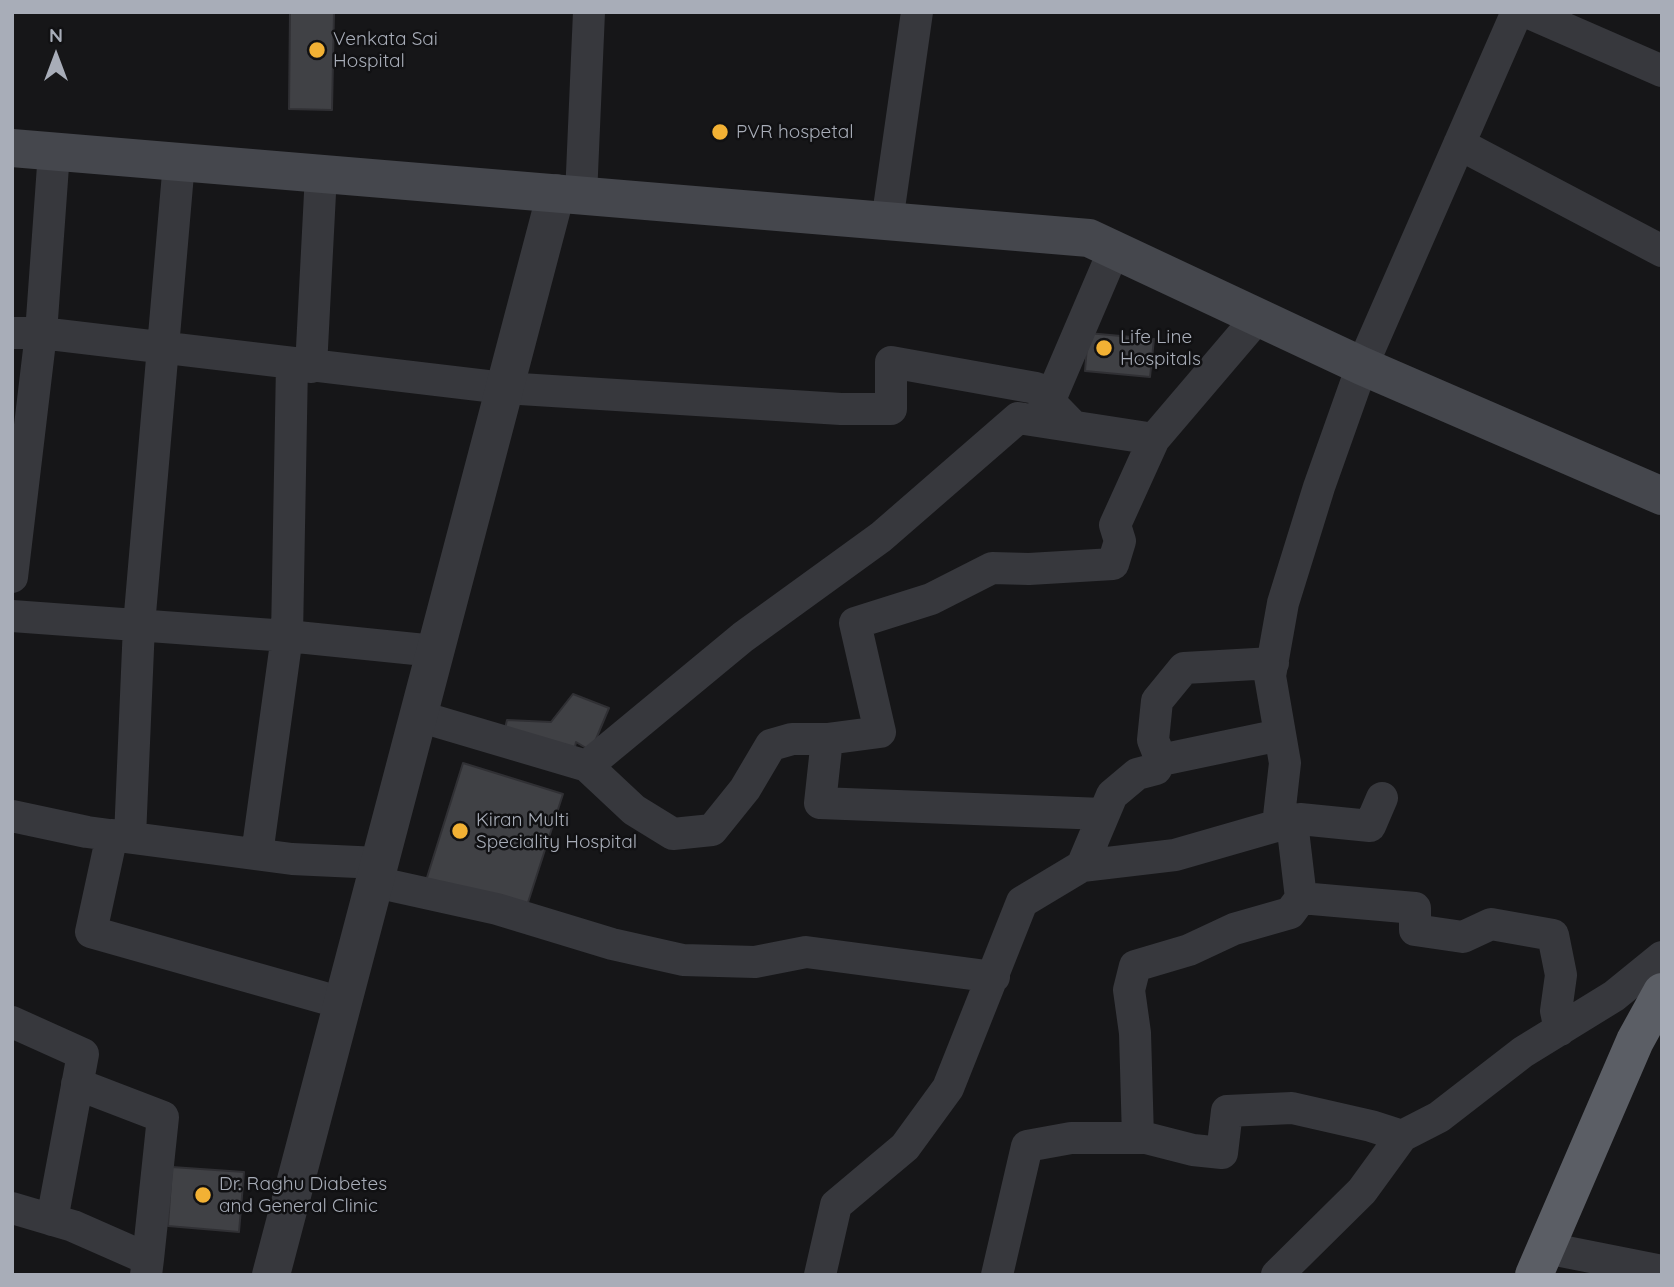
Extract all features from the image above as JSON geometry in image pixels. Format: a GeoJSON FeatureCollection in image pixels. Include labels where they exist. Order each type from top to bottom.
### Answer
{"type":"FeatureCollection","features":[{"type":"Feature","properties":{"kind":"highway"},"geometry":{"type":"LineString","coordinates":[[1540,1261],[1635,1041],[1662,992]]}},
{"type":"Feature","properties":{"kind":"main road"},"geometry":{"type":"LineString","coordinates":[[12,148],[1089,238],[1362,366],[1662,496]]}},
{"type":"Feature","properties":{"kind":"street"},"geometry":{"type":"LineString","coordinates":[[271,1275],[504,388],[568,194],[589,12]]}},
{"type":"Feature","properties":{"kind":"street"},"geometry":{"type":"LineString","coordinates":[[887,222],[917,12]]}},
{"type":"Feature","properties":{"kind":"street"},"geometry":{"type":"LineString","coordinates":[[1138,1138],[1135,1033],[1129,990],[1135,966],[1189,950],[1234,929],[1290,913],[1301,898],[1285,823],[1285,763],[1270,676],[1283,603],[1319,487],[1362,366],[1517,12]]}},
{"type":"Feature","properties":{"kind":"street"},"geometry":{"type":"LineString","coordinates":[[1527,12],[1662,71]]}},
{"type":"Feature","properties":{"kind":"street"},"geometry":{"type":"LineString","coordinates":[[1460,144],[1662,251]]}},
{"type":"Feature","properties":{"kind":"street"},"geometry":{"type":"LineString","coordinates":[[12,577],[27,333],[54,152]]}},
{"type":"Feature","properties":{"kind":"street"},"geometry":{"type":"LineString","coordinates":[[179,162],[121,836],[91,932],[342,1003]]}},
{"type":"Feature","properties":{"kind":"street"},"geometry":{"type":"LineString","coordinates":[[257,854],[287,636],[301,365],[321,174]]}},
{"type":"Feature","properties":{"kind":"street"},"geometry":{"type":"LineString","coordinates":[[1049,402],[1114,250]]}},
{"type":"Feature","properties":{"kind":"street"},"geometry":{"type":"LineString","coordinates":[[418,716],[587,766],[634,810],[673,834],[712,830],[745,789],[771,745],[792,739],[827,739],[880,732],[855,623],[931,599],[992,568],[1029,569],[1113,564],[1120,541],[1115,524],[1154,439],[1258,317]]}},
{"type":"Feature","properties":{"kind":"street"},"geometry":{"type":"LineString","coordinates":[[27,333],[504,388],[841,408],[891,408],[891,362],[1036,388],[1073,426]]}},
{"type":"Feature","properties":{"kind":"street"},"geometry":{"type":"LineString","coordinates":[[587,766],[743,637],[881,537],[1018,418],[1154,439]]}},
{"type":"Feature","properties":{"kind":"street"},"geometry":{"type":"LineString","coordinates":[[12,616],[287,636],[435,651]]}},
{"type":"Feature","properties":{"kind":"street"},"geometry":{"type":"LineString","coordinates":[[1161,760],[1153,740],[1157,701],[1184,668],[1273,663]]}},
{"type":"Feature","properties":{"kind":"street"},"geometry":{"type":"LineString","coordinates":[[1083,866],[1112,795],[1137,774],[1156,769],[1161,760],[1280,735]]}},
{"type":"Feature","properties":{"kind":"street"},"geometry":{"type":"LineString","coordinates":[[827,739],[820,803],[1103,814]]}},
{"type":"Feature","properties":{"kind":"street"},"geometry":{"type":"LineString","coordinates":[[820,1275],[836,1205],[905,1147],[948,1088],[1022,902],[1083,866],[1175,855],[1300,819],[1370,826],[1382,798]]}},
{"type":"Feature","properties":{"kind":"street"},"geometry":{"type":"LineString","coordinates":[[12,816],[121,836],[377,872],[612,944],[683,960],[755,962],[806,952],[994,976]]}},
{"type":"Feature","properties":{"kind":"street"},"geometry":{"type":"LineString","coordinates":[[1301,898],[1415,908],[1415,930],[1439,934],[1463,937],[1491,925],[1553,935],[1561,975],[1556,1011],[1560,1030]]}},
{"type":"Feature","properties":{"kind":"street"},"geometry":{"type":"LineString","coordinates":[[1277,1275],[1362,1191],[1402,1136],[1439,1117],[1523,1052],[1615,996],[1662,957]]}},
{"type":"Feature","properties":{"kind":"street"},"geometry":{"type":"LineString","coordinates":[[12,1022],[83,1054],[52,1220]]}},
{"type":"Feature","properties":{"kind":"street"},"geometry":{"type":"LineString","coordinates":[[12,1208],[52,1220],[147,1267],[163,1117],[77,1084]]}},
{"type":"Feature","properties":{"kind":"street"},"geometry":{"type":"LineString","coordinates":[[997,1275],[1027,1146],[1071,1138],[1138,1138],[1222,1153],[1227,1111],[1292,1108],[1402,1136]]}},
{"type":"Feature","properties":{"kind":"street"},"geometry":{"type":"LineString","coordinates":[[1540,1261],[1662,1271]]}},
{"type":"Feature","properties":{"kind":"building"},"geometry":{"type":"Polygon","coordinates":[[[290,12],[334,12],[332,110],[289,109],[290,12]]]}},
{"type":"Feature","properties":{"kind":"building"},"geometry":{"type":"Polygon","coordinates":[[[1088,333],[1154,339],[1150,377],[1085,371],[1088,333]]]}},
{"type":"Feature","properties":{"kind":"building"},"geometry":{"type":"Polygon","coordinates":[[[573,694],[609,708],[591,751],[576,742],[574,752],[502,741],[507,720],[551,722],[573,694]]]}},
{"type":"Feature","properties":{"kind":"building"},"geometry":{"type":"Polygon","coordinates":[[[463,763],[563,794],[523,918],[424,887],[463,763]]]}},
{"type":"Feature","properties":{"kind":"building"},"geometry":{"type":"Polygon","coordinates":[[[172,1167],[244,1172],[239,1232],[168,1226],[172,1167]]]}},
{"type":"Feature","properties":{"kind":"place","name":"Venkata Sai Hospital"},"geometry":{"type":"Point","coordinates":[317,50]}},
{"type":"Feature","properties":{"kind":"place","name":"PVR hospetal"},"geometry":{"type":"Point","coordinates":[720,132]}},
{"type":"Feature","properties":{"kind":"place","name":"Life Line Hospitals"},"geometry":{"type":"Point","coordinates":[1104,348]}},
{"type":"Feature","properties":{"kind":"place","name":"Kiran Multi Speciality Hospital"},"geometry":{"type":"Point","coordinates":[460,831]}},
{"type":"Feature","properties":{"kind":"place","name":"Dr. Raghu Diabetes and General Clinic"},"geometry":{"type":"Point","coordinates":[203,1195]}}]}
